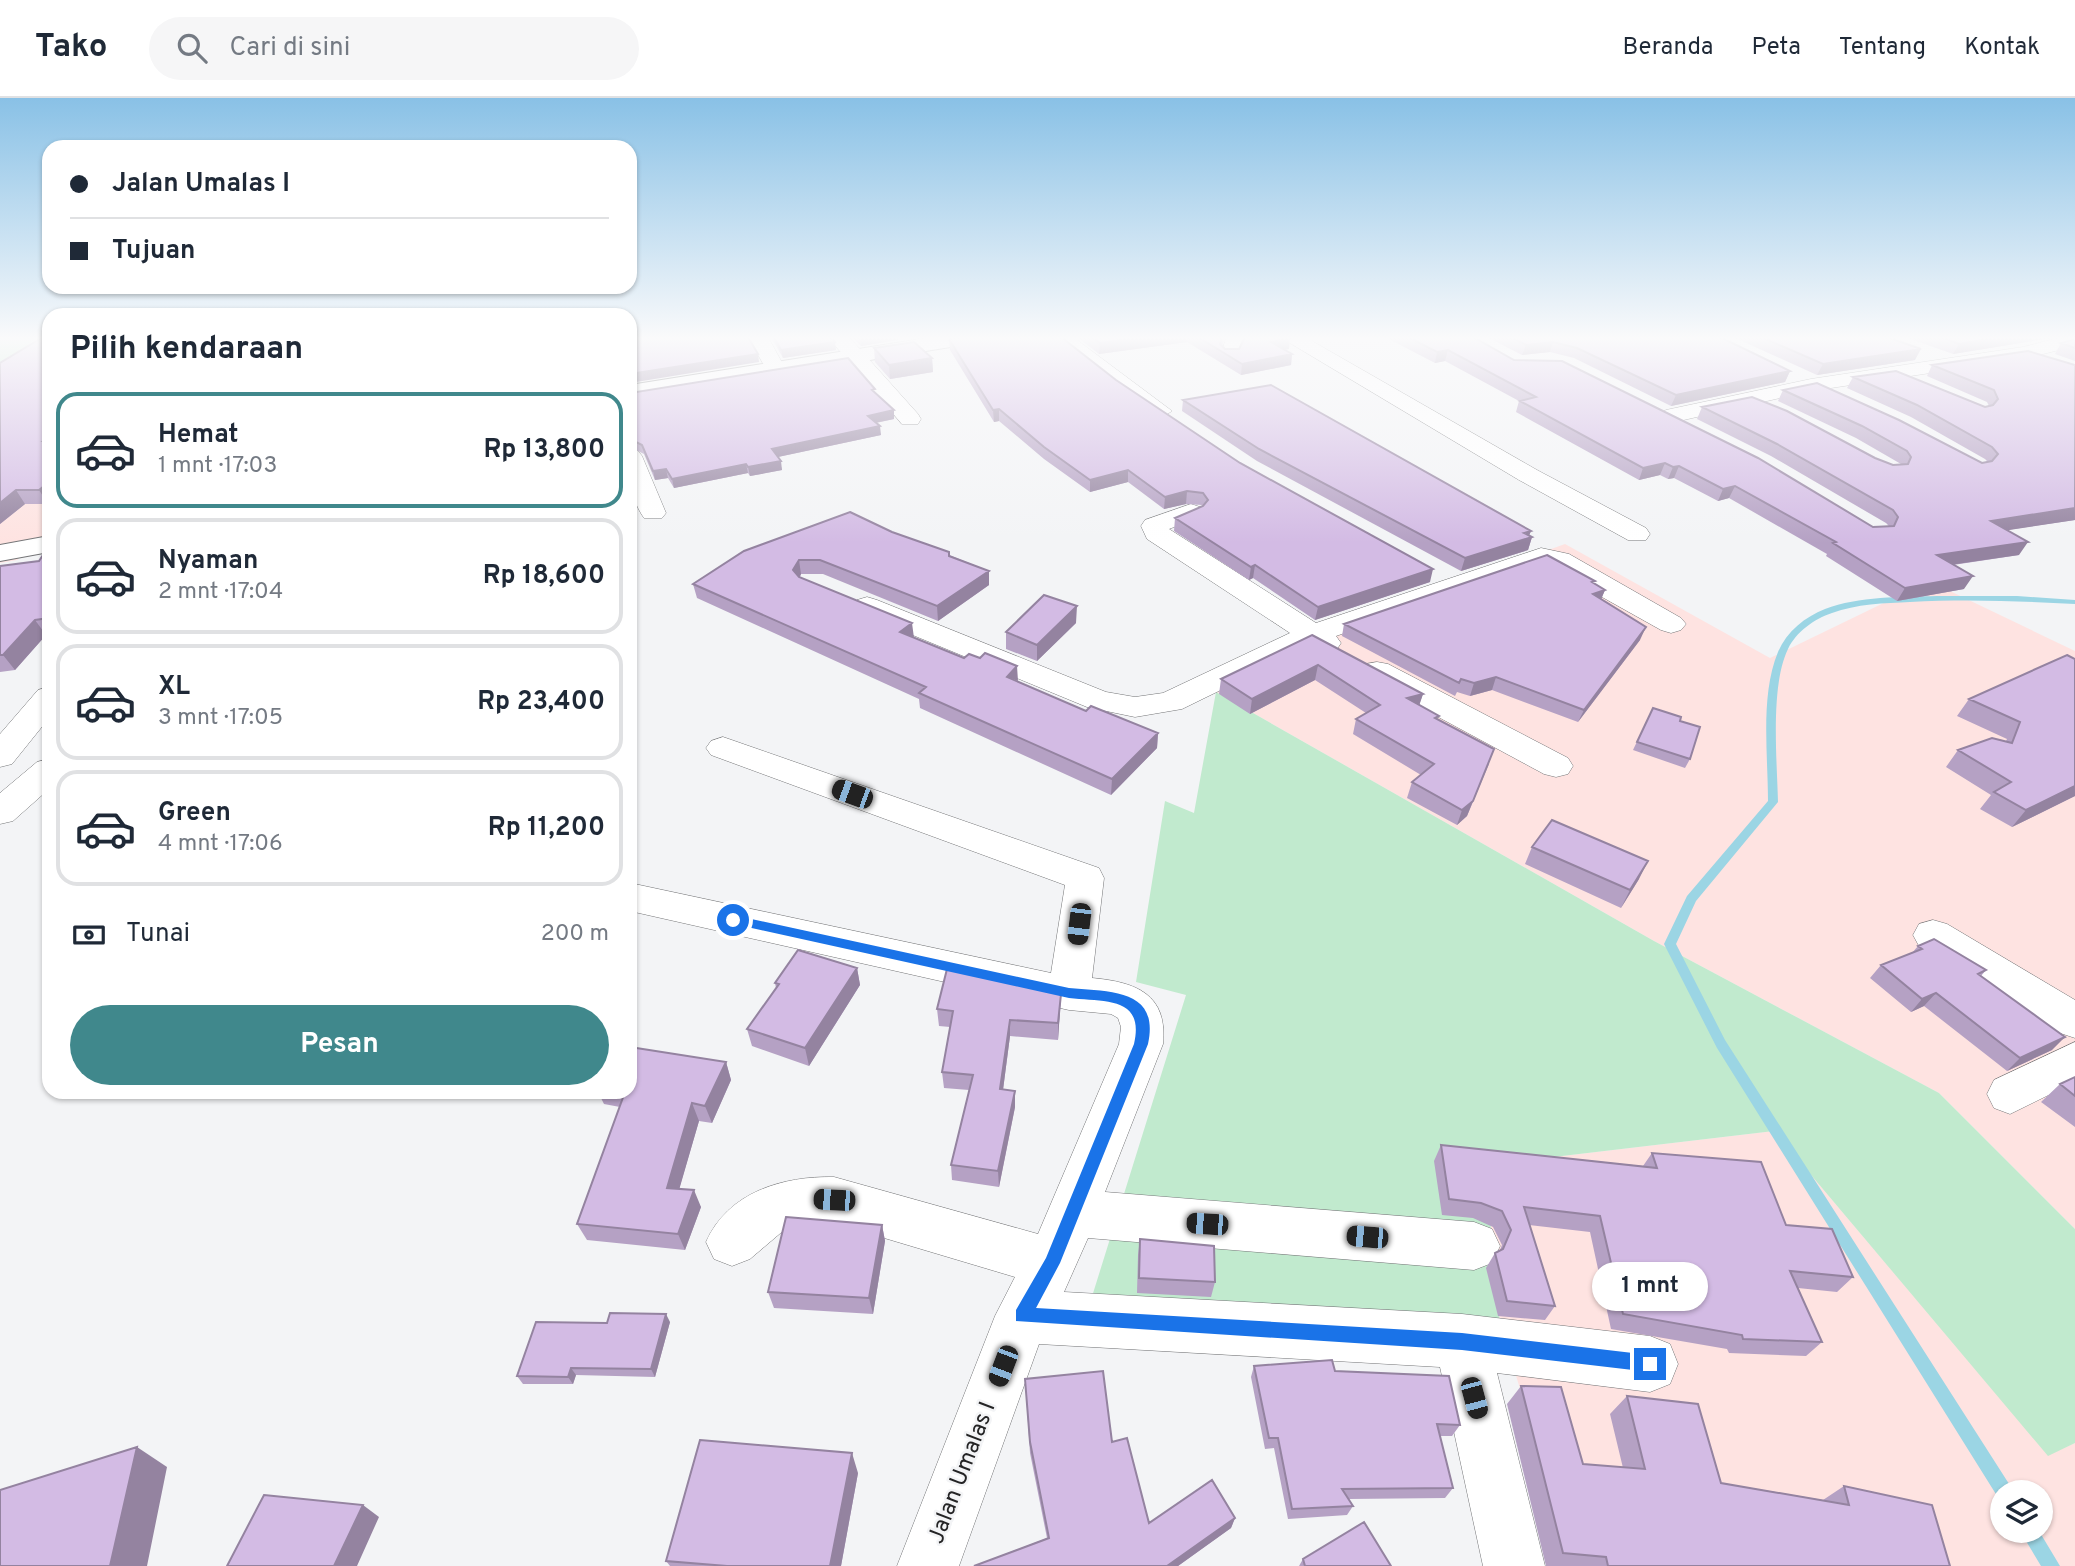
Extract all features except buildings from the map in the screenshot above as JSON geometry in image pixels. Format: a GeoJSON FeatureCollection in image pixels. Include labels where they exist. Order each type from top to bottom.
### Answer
{"type":"FeatureCollection","features":[{"type":"Feature","properties":{"kind":"street"},"geometry":{"type":"LineString","coordinates":[[898,406],[910,419]]}},
{"type":"Feature","properties":{"kind":"street"},"geometry":{"type":"LineString","coordinates":[[1155,406],[1177,421]]}},
{"type":"Feature","properties":{"kind":"street"},"geometry":{"type":"LineString","coordinates":[[1408,406],[1637,534]]}},
{"type":"Feature","properties":{"kind":"street"},"geometry":{"type":"LineString","coordinates":[[1645,406],[1702,434]]}},
{"type":"Feature","properties":{"kind":"street"},"geometry":{"type":"LineString","coordinates":[[1666,416],[1714,406]]}},
{"type":"Feature","properties":{"kind":"street"},"geometry":{"type":"LineString","coordinates":[[1763,406],[1785,416]]}},
{"type":"Feature","properties":{"kind":"street"},"geometry":{"type":"LineString","coordinates":[[637,473],[653,513]]}},
{"type":"Feature","properties":{"kind":"street"},"geometry":{"type":"LineString","coordinates":[[1191,512],[1154,526],[1156,533],[1310,635],[1556,766]]}},
{"type":"Feature","properties":{"kind":"street"},"geometry":{"type":"LineString","coordinates":[[0,553],[42,545]]}},
{"type":"Feature","properties":{"kind":"street"},"geometry":{"type":"LineString","coordinates":[[837,593],[1098,700],[1135,707],[1152,706],[1186,696],[1310,635],[1447,577],[1547,556],[1671,624]]}},
{"type":"Feature","properties":{"kind":"street"},"geometry":{"type":"LineString","coordinates":[[0,756],[42,705]]}},
{"type":"Feature","properties":{"kind":"street"},"geometry":{"type":"LineString","coordinates":[[723,748],[1085,878],[1069,993]]}},
{"type":"Feature","properties":{"kind":"street"},"geometry":{"type":"LineString","coordinates":[[0,812],[42,776]]}},
{"type":"Feature","properties":{"kind":"street","name":"Jalan Umalas I"},"geometry":{"type":"LineString","coordinates":[[637,899],[1069,993],[1131,1003],[1141,1014],[1145,1027],[1141,1044],[1052,1263],[1022,1315],[928,1566]]}},
{"type":"Feature","properties":{"kind":"street"},"geometry":{"type":"LineString","coordinates":[[1933,935],[2075,1021]]}},
{"type":"Feature","properties":{"kind":"street"},"geometry":{"type":"LineString","coordinates":[[2010,1094],[2075,1061]]}},
{"type":"Feature","properties":{"kind":"street"},"geometry":{"type":"LineString","coordinates":[[732,1242],[766,1209],[798,1199],[834,1200],[1052,1263]]}},
{"type":"Feature","properties":{"kind":"street"},"geometry":{"type":"LineString","coordinates":[[1073,1213],[1474,1246]]}},
{"type":"Feature","properties":{"kind":"street"},"geometry":{"type":"LineString","coordinates":[[1022,1315],[1462,1341],[1650,1364]]}},
{"type":"Feature","properties":{"kind":"street"},"geometry":{"type":"LineString","coordinates":[[1462,1341],[1514,1566]]}},
{"type":"Feature","properties":{"kind":"shaded area"},"geometry":{"type":"Polygon","coordinates":[[[0,406],[42,406],[42,540],[17,560],[0,563],[0,406]]]}},
{"type":"Feature","properties":{"kind":"shaded area"},"geometry":{"type":"Polygon","coordinates":[[[1565,544],[1770,658],[1929,581],[2075,651],[2075,1229],[1939,1093],[1654,941],[1216,692],[1229,664],[1565,544]]]}},
{"type":"Feature","properties":{"kind":"shaded area"},"geometry":{"type":"Polygon","coordinates":[[[1774,1131],[2048,1455],[2075,1443],[2075,1566],[1576,1566],[1500,1325],[1485,1165],[1774,1131]]]}},
{"type":"Feature","properties":{"kind":"green space"},"geometry":{"type":"Polygon","coordinates":[[[1216,692],[1654,941],[1939,1093],[2075,1229],[2075,1443],[2048,1456],[1774,1131],[1485,1165],[1500,1325],[1085,1319],[1186,995],[1136,982],[1165,801],[1194,813],[1216,692]]]}},
{"type":"Feature","properties":{"kind":"waterway"},"geometry":{"type":"LineString","coordinates":[[1997,1480],[1721,1044],[1670,944],[1691,899],[1773,802],[1772,727],[1777,670],[1786,644],[1809,620],[1830,610],[1897,600],[1978,598],[2075,602]]}},
{"type":"Feature","properties":{"kind":"waterway"},"geometry":{"type":"LineString","coordinates":[[2037,1543],[2051,1566]]}},
{"type":"Feature","properties":{"kind":"route"},"geometry":{"type":"LineString","coordinates":[[733,920],[1069,993],[1114,998],[1131,1003],[1141,1014],[1145,1027],[1141,1044],[1052,1263],[1022,1315],[1462,1341],[1650,1364]]}}]}
